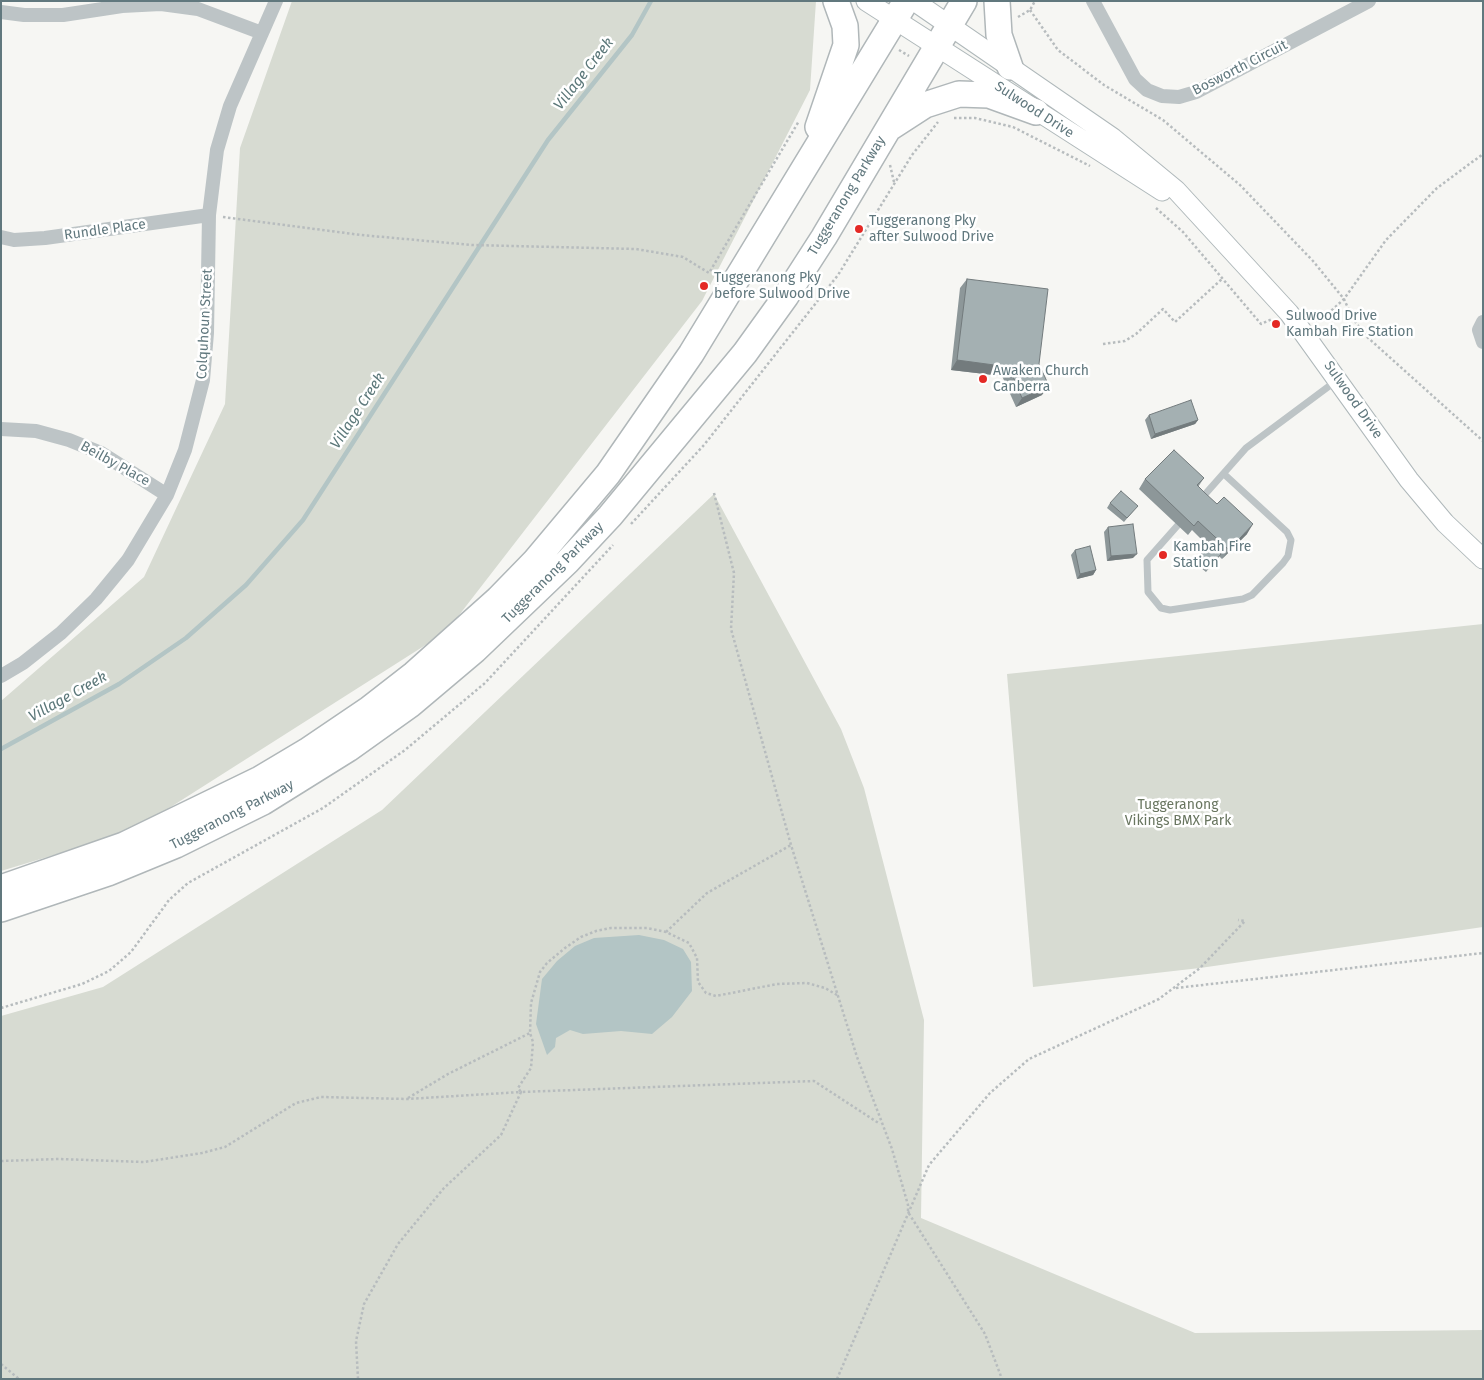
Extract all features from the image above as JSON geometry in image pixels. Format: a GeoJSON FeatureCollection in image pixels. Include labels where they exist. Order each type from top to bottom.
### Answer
{"type":"FeatureCollection","features":[{"type":"Feature","properties":{"kind":"highway"},"geometry":{"type":"LineString","coordinates":[[805,167],[846,45],[845,26],[836,1]]}},
{"type":"Feature","properties":{"kind":"highway","name":"Tuggeranong Parkway"},"geometry":{"type":"LineString","coordinates":[[1,909],[108,873],[150,856],[263,802],[348,749],[411,704],[475,650],[567,562],[610,516],[745,353],[786,296],[824,237],[885,131],[964,1]]}},
{"type":"Feature","properties":{"kind":"highway"},"geometry":{"type":"LineString","coordinates":[[997,1],[999,35],[1010,67]]}},
{"type":"Feature","properties":{"kind":"highway","name":"Tuggeranong Parkway"},"geometry":{"type":"LineString","coordinates":[[1,888],[124,845],[260,779],[307,752],[369,709],[459,635],[535,561],[608,474],[691,354],[895,20]]}},
{"type":"Feature","properties":{"kind":"highway"},"geometry":{"type":"LineString","coordinates":[[885,131],[920,108],[959,94],[989,94],[1036,112]]}},
{"type":"Feature","properties":{"kind":"main road","name":"Sulwood Drive"},"geometry":{"type":"LineString","coordinates":[[866,1],[1036,112],[1139,175],[1202,219]]}},
{"type":"Feature","properties":{"kind":"main road","name":"Sulwood Drive"},"geometry":{"type":"LineString","coordinates":[[914,1],[937,46],[1010,67],[1149,166],[1176,190],[1289,313],[1409,480],[1445,523],[1483,559]]}},
{"type":"Feature","properties":{"kind":"street","name":"Colquhoun Street"},"geometry":{"type":"LineString","coordinates":[[1,676],[23,663],[61,634],[96,599],[128,560],[167,495],[185,450],[203,380],[207,332],[209,215],[217,150],[230,106],[276,1]]}},
{"type":"Feature","properties":{"kind":"street","name":"Bosworth Circuit"},"geometry":{"type":"LineString","coordinates":[[1093,1],[1135,79],[1147,90],[1162,96],[1179,97],[1196,92],[1368,1]]}},
{"type":"Feature","properties":{"kind":"street"},"geometry":{"type":"LineString","coordinates":[[1,12],[24,15],[63,15],[122,6],[161,4],[198,9],[262,33]]}},
{"type":"Feature","properties":{"kind":"street","name":"Rundle Place"},"geometry":{"type":"LineString","coordinates":[[1,237],[14,240],[45,238],[209,215]]}},
{"type":"Feature","properties":{"kind":"street"},"geometry":{"type":"LineString","coordinates":[[1483,322],[1479,330],[1483,342]]}},
{"type":"Feature","properties":{"kind":"street","name":"Beilby Place"},"geometry":{"type":"LineString","coordinates":[[1,429],[36,432],[69,440],[100,453],[167,495]]}},
{"type":"Feature","properties":{"kind":"lane"},"geometry":{"type":"LineString","coordinates":[[1198,502],[1246,448],[1338,380]]}},
{"type":"Feature","properties":{"kind":"lane"},"geometry":{"type":"LineString","coordinates":[[1178,525],[1147,560],[1148,592],[1161,608],[1170,610],[1243,599],[1252,595],[1283,563],[1290,550],[1291,540],[1287,532],[1224,474]]}},
{"type":"Feature","properties":{"kind":"path"},"geometry":{"type":"LineString","coordinates":[[1016,18],[1030,10],[1034,1]]}},
{"type":"Feature","properties":{"kind":"path"},"geometry":{"type":"LineString","coordinates":[[1030,10],[1058,50],[1104,84],[1163,120],[1240,184],[1313,261],[1344,299],[1353,319],[1366,336],[1483,441]]}},
{"type":"Feature","properties":{"kind":"path"},"geometry":{"type":"LineString","coordinates":[[895,20],[937,46]]}},
{"type":"Feature","properties":{"kind":"path"},"geometry":{"type":"LineString","coordinates":[[209,215],[361,235],[472,245],[636,249],[683,257],[709,273],[803,114]]}},
{"type":"Feature","properties":{"kind":"path"},"geometry":{"type":"LineString","coordinates":[[949,119],[975,118],[1013,127],[1093,168]]}},
{"type":"Feature","properties":{"kind":"path"},"geometry":{"type":"LineString","coordinates":[[1316,319],[1320,321],[1344,299],[1386,240],[1437,188],[1483,154]]}},
{"type":"Feature","properties":{"kind":"path"},"geometry":{"type":"LineString","coordinates":[[1153,205],[1183,232],[1261,324],[1271,319],[1276,324]]}},
{"type":"Feature","properties":{"kind":"path"},"geometry":{"type":"LineString","coordinates":[[1103,344],[1125,341],[1136,334],[1163,309],[1175,322],[1223,278]]}},
{"type":"Feature","properties":{"kind":"path"},"geometry":{"type":"LineString","coordinates":[[714,494],[734,573],[731,629],[791,845],[880,1124],[892,1149],[908,1205],[908,1212],[985,1334],[1002,1379]]}},
{"type":"Feature","properties":{"kind":"path"},"geometry":{"type":"LineString","coordinates":[[666,932],[707,893],[791,845]]}},
{"type":"Feature","properties":{"kind":"path"},"geometry":{"type":"LineString","coordinates":[[837,1379],[852,1348],[929,1165],[990,1093],[1029,1059],[1158,1000],[1200,968],[1245,921],[1238,920]]}},
{"type":"Feature","properties":{"kind":"path"},"geometry":{"type":"LineString","coordinates":[[521,1092],[518,1088],[531,1068],[533,1042],[530,1033],[531,1003],[540,972],[547,962],[581,937],[611,928],[634,927],[666,932],[689,943],[697,958],[698,982],[706,993],[716,996],[777,984],[807,983],[826,988],[838,995]]}},
{"type":"Feature","properties":{"kind":"path"},"geometry":{"type":"LineString","coordinates":[[1174,988],[1483,954]]}},
{"type":"Feature","properties":{"kind":"path"},"geometry":{"type":"LineString","coordinates":[[407,1099],[448,1074],[530,1033]]}},
{"type":"Feature","properties":{"kind":"path"},"geometry":{"type":"LineString","coordinates":[[1,1161],[59,1159],[144,1162],[202,1154],[225,1147],[296,1103],[321,1097],[407,1099],[521,1092],[814,1081],[880,1124]]}},
{"type":"Feature","properties":{"kind":"path"},"geometry":{"type":"LineString","coordinates":[[358,1379],[356,1341],[364,1304],[398,1244],[444,1188],[501,1135],[521,1092]]}},
{"type":"Feature","properties":{"kind":"path"},"geometry":{"type":"LineString","coordinates":[[1,1364],[19,1379]]}},
{"type":"Feature","properties":{"kind":"green space"},"geometry":{"type":"Polygon","coordinates":[[[292,1],[816,1],[810,90],[702,301],[446,632],[133,831],[1,871],[1,701],[144,577],[225,404],[240,148],[292,1]]]}},
{"type":"Feature","properties":{"kind":"green space"},"geometry":{"type":"Polygon","coordinates":[[[714,494],[841,729],[864,788],[924,1020],[921,1218],[1195,1333],[1483,1330],[1483,1379],[1,1379],[1,1016],[103,987],[382,810],[714,494]]]}},
{"type":"Feature","properties":{"kind":"green space","name":"Tuggeranong Vikings BMX Park"},"geometry":{"type":"Polygon","coordinates":[[[1483,624],[1483,927],[1200,968],[1033,987],[1007,674],[1483,624]]]}},
{"type":"Feature","properties":{"kind":"shaded area"},"geometry":{"type":"Polygon","coordinates":[[[639,935],[664,940],[683,949],[691,962],[692,991],[672,1017],[652,1034],[621,1031],[583,1034],[570,1030],[556,1038],[555,1047],[547,1055],[536,1024],[542,979],[557,961],[575,946],[594,938],[639,935]]]}},
{"type":"Feature","properties":{"kind":"building"},"geometry":{"type":"Polygon","coordinates":[[[967,279],[1048,289],[1039,364],[1049,386],[1022,398],[1009,367],[957,360],[967,279]]]}},
{"type":"Feature","properties":{"kind":"building"},"geometry":{"type":"Polygon","coordinates":[[[1191,400],[1198,420],[1155,434],[1149,415],[1191,400]]]}},
{"type":"Feature","properties":{"kind":"building"},"geometry":{"type":"Polygon","coordinates":[[[1174,450],[1204,478],[1197,485],[1205,493],[1217,504],[1224,497],[1253,524],[1229,550],[1198,521],[1194,526],[1145,479],[1174,450]]]}},
{"type":"Feature","properties":{"kind":"building"},"geometry":{"type":"Polygon","coordinates":[[[1121,491],[1138,506],[1127,518],[1110,503],[1121,491]]]}},
{"type":"Feature","properties":{"kind":"building"},"geometry":{"type":"Polygon","coordinates":[[[1133,524],[1137,554],[1111,556],[1108,527],[1133,524]]]}},
{"type":"Feature","properties":{"kind":"building"},"geometry":{"type":"Polygon","coordinates":[[[1210,544],[1221,554],[1209,568],[1198,558],[1210,544]]]}},
{"type":"Feature","properties":{"kind":"building"},"geometry":{"type":"Polygon","coordinates":[[[1090,546],[1096,570],[1080,574],[1075,550],[1090,546]]]}},
{"type":"Feature","properties":{"kind":"waterway","name":"Village Creek"},"geometry":{"type":"LineString","coordinates":[[1,749],[119,684],[186,638],[246,585],[303,520],[548,140],[632,35],[651,1]]}},
{"type":"Feature","properties":{"kind":"place","name":"Tuggeranong Pky after Sulwood Drive"},"geometry":{"type":"Point","coordinates":[859,229]}},
{"type":"Feature","properties":{"kind":"place","name":"Tuggeranong Pky before Sulwood Drive"},"geometry":{"type":"Point","coordinates":[704,286]}},
{"type":"Feature","properties":{"kind":"place","name":"Sulwood Drive Kambah Fire Station"},"geometry":{"type":"Point","coordinates":[1276,324]}},
{"type":"Feature","properties":{"kind":"place","name":"Awaken Church Canberra"},"geometry":{"type":"Point","coordinates":[983,379]}},
{"type":"Feature","properties":{"kind":"place","name":"Kambah Fire Station"},"geometry":{"type":"Point","coordinates":[1163,555]}}]}
